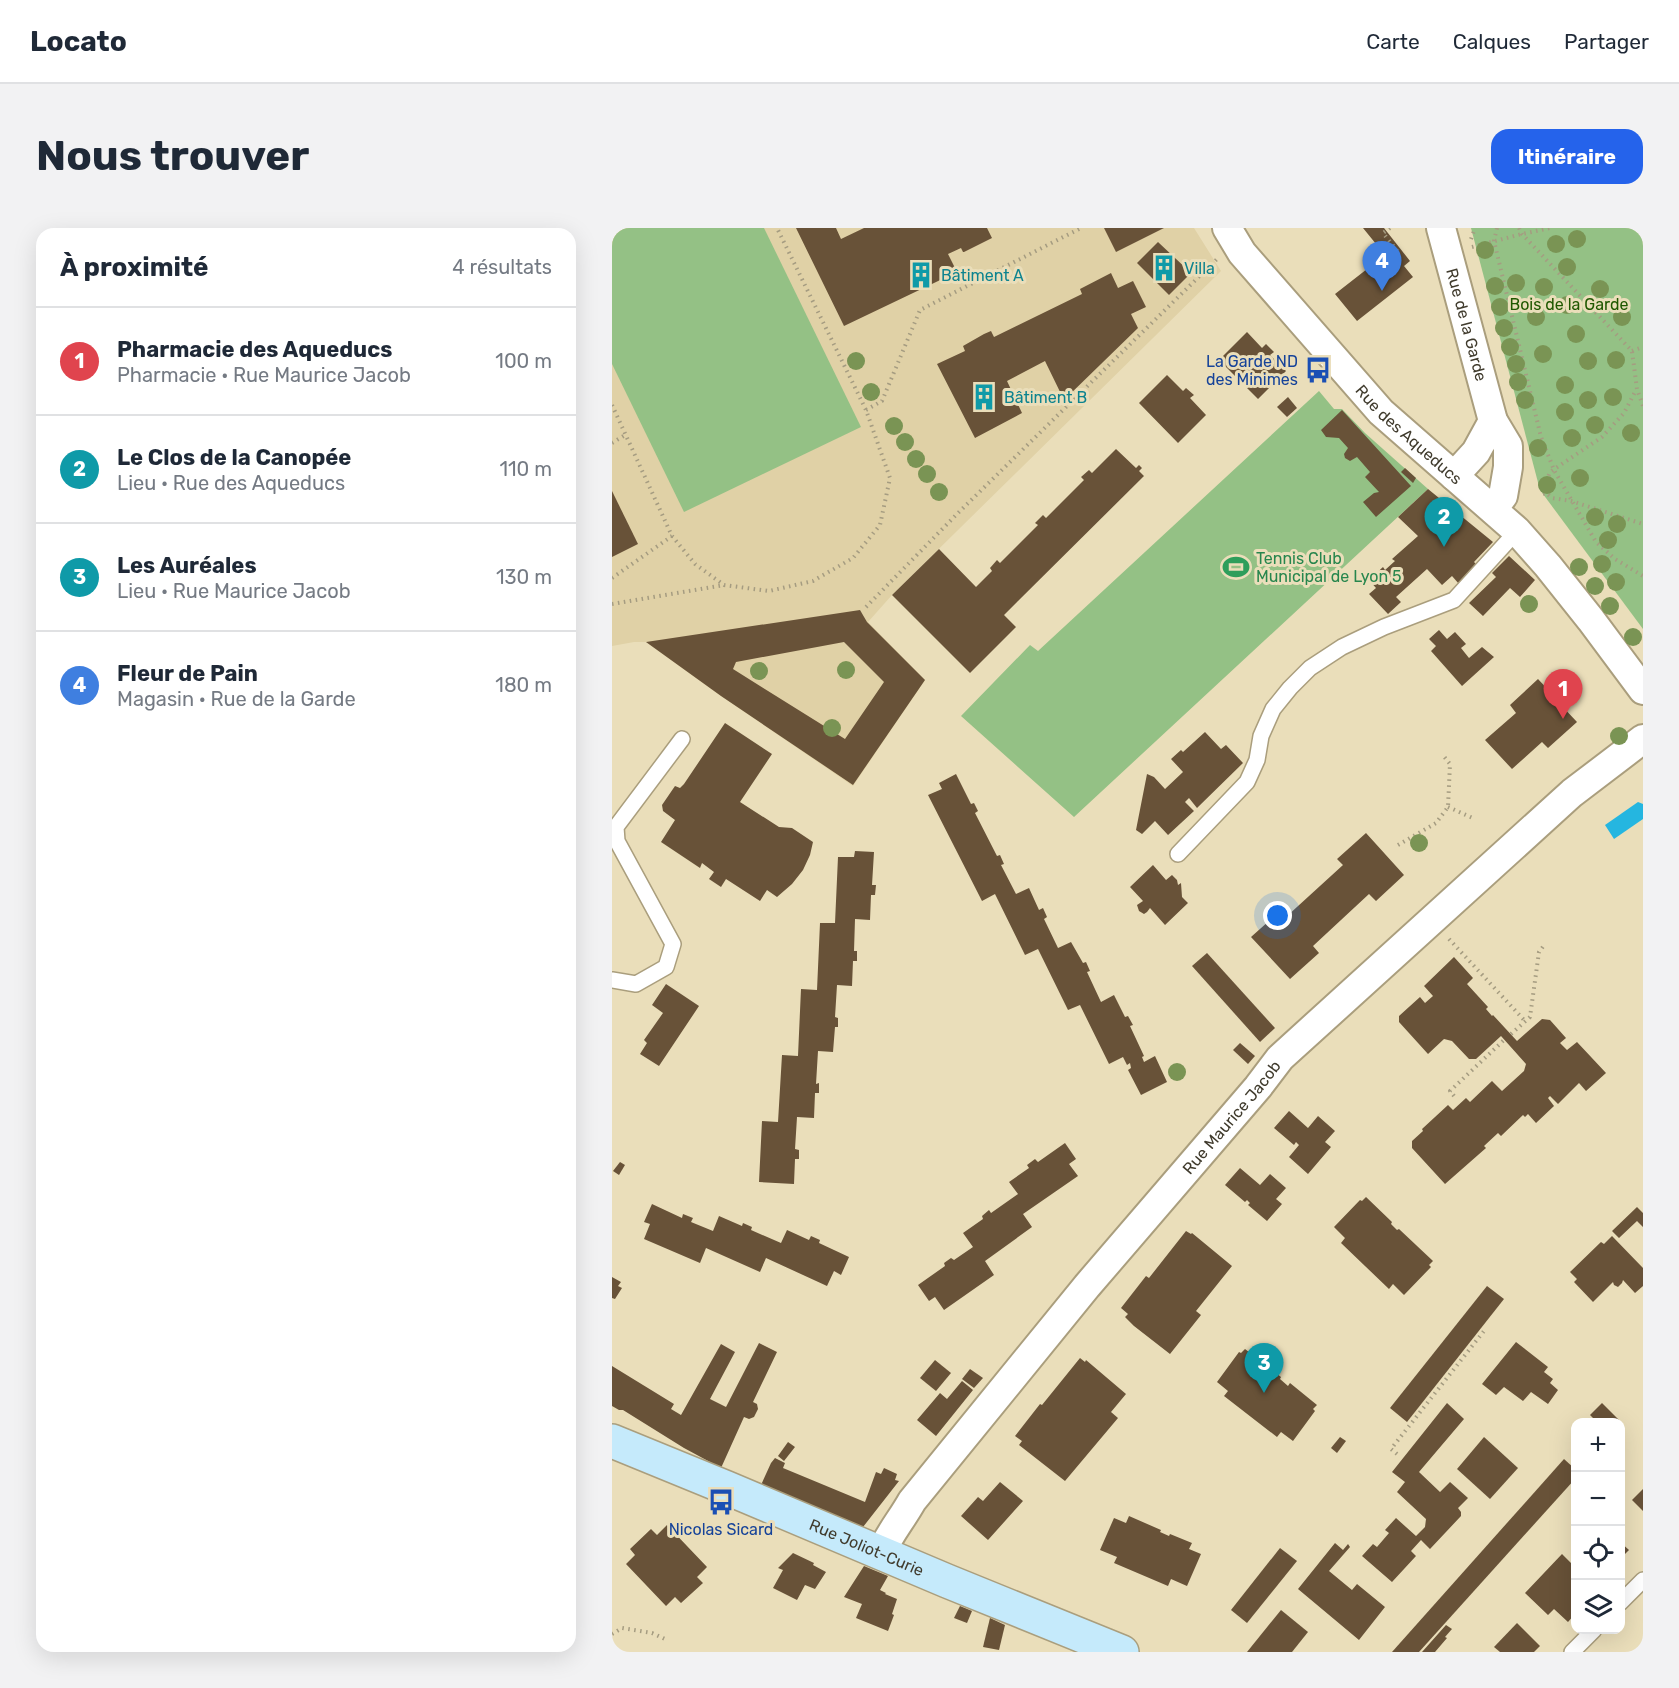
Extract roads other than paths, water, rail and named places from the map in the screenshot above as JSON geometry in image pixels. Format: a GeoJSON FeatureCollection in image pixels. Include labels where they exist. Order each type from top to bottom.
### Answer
{"type":"FeatureCollection","features":[{"type":"Feature","properties":{"kind":"main road","name":"Rue Joliot-Curie"},"geometry":{"type":"LineString","coordinates":[[612,1442],[1122,1652]]}},
{"type":"Feature","properties":{"kind":"street","name":"Rue de la Garde"},"geometry":{"type":"LineString","coordinates":[[1441,228],[1492,421],[1508,446],[1508,467],[1503,496],[1493,509]]}},
{"type":"Feature","properties":{"kind":"street","name":"Rue des Aqueducs"},"geometry":{"type":"LineString","coordinates":[[1225,242],[1242,253],[1381,412],[1517,531],[1569,593],[1643,690]]}},
{"type":"Feature","properties":{"kind":"street"},"geometry":{"type":"LineString","coordinates":[[1454,476],[1476,452],[1492,421]]}},
{"type":"Feature","properties":{"kind":"street","name":"Rue Maurice Jacob"},"geometry":{"type":"LineString","coordinates":[[881,1553],[886,1541],[912,1501],[1087,1286],[1258,1087],[1280,1058],[1572,793],[1643,739]]}},
{"type":"Feature","properties":{"kind":"lane"},"geometry":{"type":"LineString","coordinates":[[1178,855],[1247,782],[1257,760],[1261,736],[1273,709],[1310,668],[1342,646],[1454,600],[1517,531]]}},
{"type":"Feature","properties":{"kind":"lane"},"geometry":{"type":"LineString","coordinates":[[612,980],[636,984],[666,967],[673,944],[616,841],[616,827],[682,739]]}},
{"type":"Feature","properties":{"kind":"lane"},"geometry":{"type":"LineString","coordinates":[[1625,1598],[1643,1580]]}},
{"type":"Feature","properties":{"kind":"lane"},"geometry":{"type":"LineString","coordinates":[[1572,1652],[1589,1634]]}},
{"type":"Feature","properties":{"kind":"water"},"geometry":{"type":"Polygon","coordinates":[[[1638,802],[1643,804],[1643,819],[1614,839],[1605,825],[1638,802]]]}},
{"type":"Feature","properties":{"kind":"place","name":"Villa"},"geometry":{"type":"Point","coordinates":[1164,268]}},
{"type":"Feature","properties":{"kind":"place","name":"Bâtiment A"},"geometry":{"type":"Point","coordinates":[921,275]}},
{"type":"Feature","properties":{"kind":"place","name":"Fleur de Pain"},"geometry":{"type":"Point","coordinates":[1382,291]}},
{"type":"Feature","properties":{"kind":"place","name":"La Garde ND des Minimes"},"geometry":{"type":"Point","coordinates":[1318,370]}},
{"type":"Feature","properties":{"kind":"place","name":"Bâtiment B"},"geometry":{"type":"Point","coordinates":[984,397]}},
{"type":"Feature","properties":{"kind":"place","name":"Le Clos de la Canopée"},"geometry":{"type":"Point","coordinates":[1444,547]}},
{"type":"Feature","properties":{"kind":"place","name":"Tennis Club Municipal de Lyon 5"},"geometry":{"type":"Point","coordinates":[1236,567]}},
{"type":"Feature","properties":{"kind":"place","name":"Pharmacie des Aqueducs"},"geometry":{"type":"Point","coordinates":[1563,719]}},
{"type":"Feature","properties":{"kind":"place","name":"Les Auréales"},"geometry":{"type":"Point","coordinates":[1264,1393]}},
{"type":"Feature","properties":{"kind":"place","name":"Nicolas Sicard"},"geometry":{"type":"Point","coordinates":[721,1502]}},
{"type":"Feature","properties":{"kind":"park label","name":"Bois de la Garde"},"geometry":{"type":"Point","coordinates":[1569,304]}}]}
